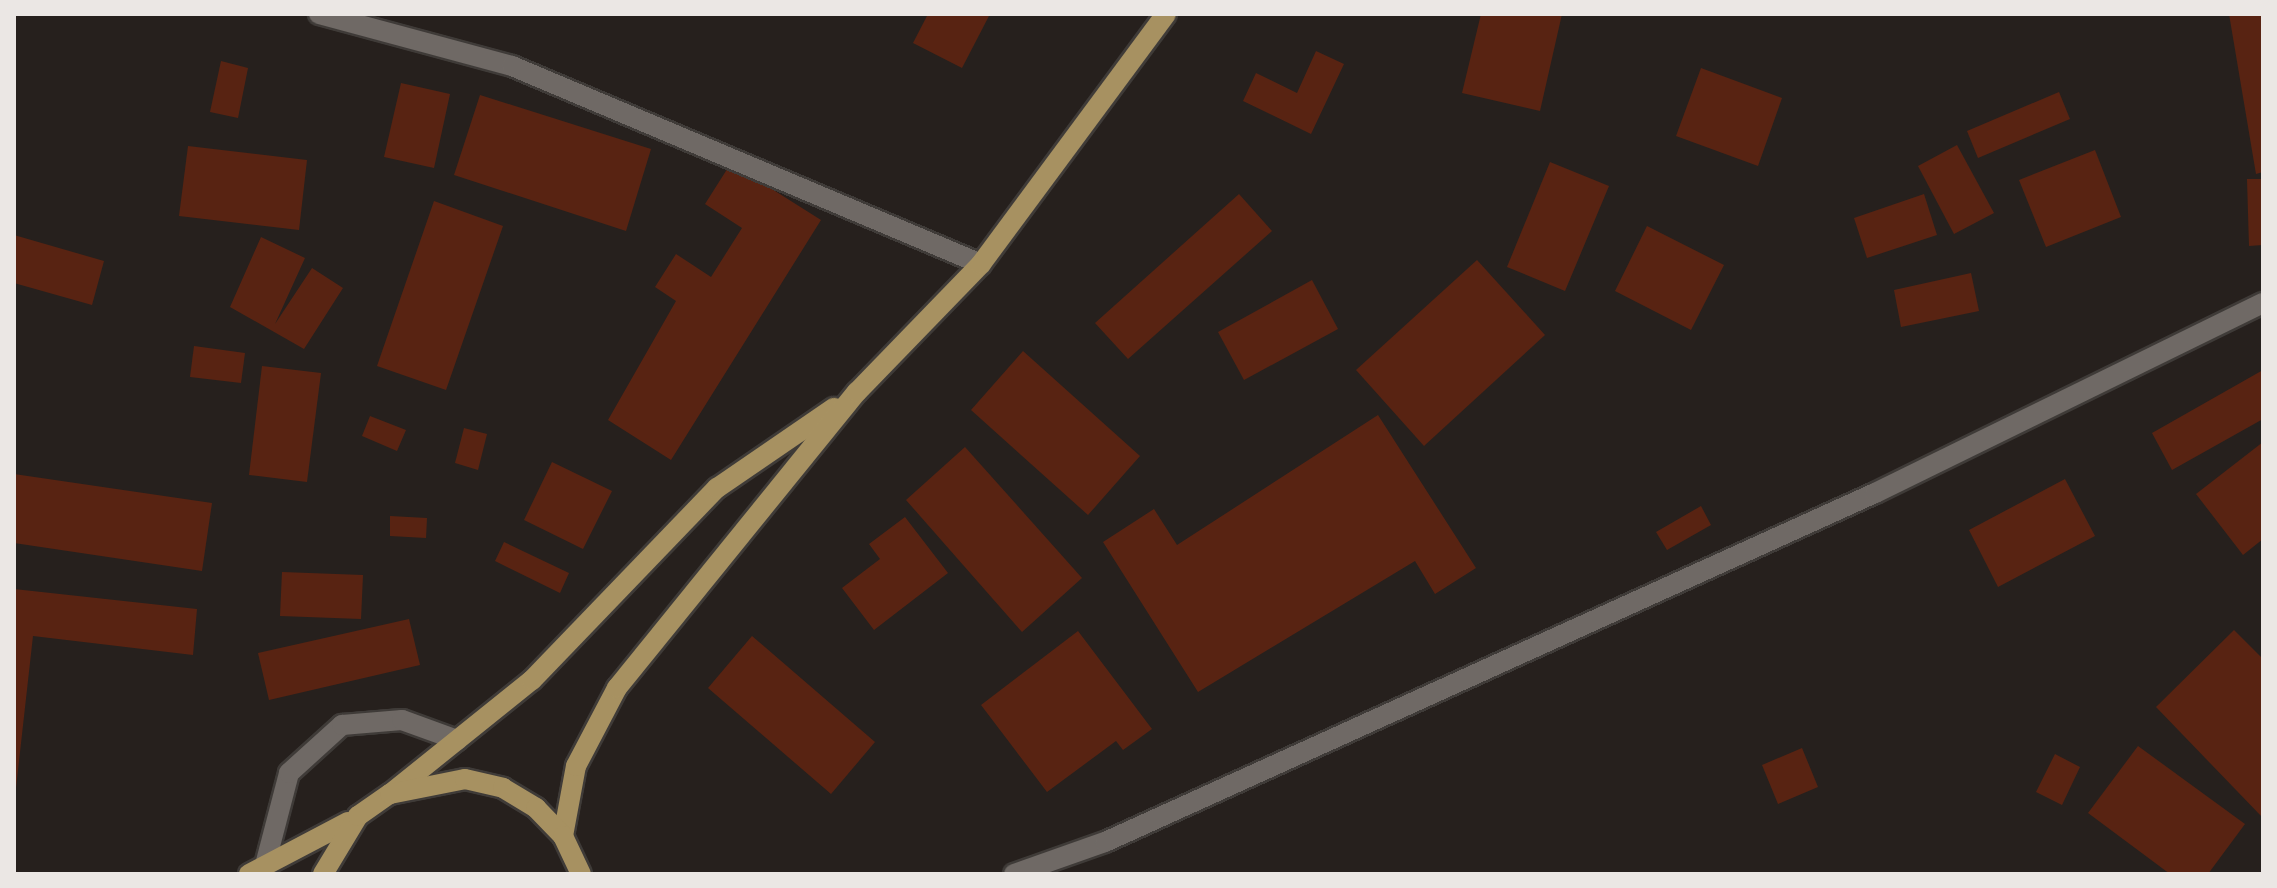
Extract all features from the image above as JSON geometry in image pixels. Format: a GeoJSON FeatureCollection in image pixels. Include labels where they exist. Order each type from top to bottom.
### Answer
{"type":"FeatureCollection","features":[{"type":"Feature","properties":{"kind":"main road"},"geometry":{"type":"LineString","coordinates":[[563,836],[576,766],[617,688],[857,392],[981,264],[1166,14]]}},
{"type":"Feature","properties":{"kind":"main road"},"geometry":{"type":"LineString","coordinates":[[256,872],[358,816],[390,794],[532,680],[717,488],[857,392]]}},
{"type":"Feature","properties":{"kind":"main road"},"geometry":{"type":"LineString","coordinates":[[390,794],[452,780],[503,788],[563,836],[581,874]]}},
{"type":"Feature","properties":{"kind":"main road"},"geometry":{"type":"LineString","coordinates":[[323,874],[358,816]]}},
{"type":"Feature","properties":{"kind":"street"},"geometry":{"type":"LineString","coordinates":[[319,14],[512,66],[981,264]]}},
{"type":"Feature","properties":{"kind":"street"},"geometry":{"type":"LineString","coordinates":[[1014,874],[1105,842],[1875,493],[2263,303]]}},
{"type":"Feature","properties":{"kind":"street"},"geometry":{"type":"LineString","coordinates":[[256,872],[289,773],[342,725],[402,720],[457,740]]}},
{"type":"Feature","properties":{"kind":"building"},"geometry":{"type":"Polygon","coordinates":[[[928,14],[990,14],[962,68],[913,43],[928,14]]]}},
{"type":"Feature","properties":{"kind":"building"},"geometry":{"type":"Polygon","coordinates":[[[1481,14],[1562,14],[1540,111],[1462,93],[1481,14]]]}},
{"type":"Feature","properties":{"kind":"building"},"geometry":{"type":"Polygon","coordinates":[[[2229,14],[2263,14],[2263,172],[2256,174],[2229,14]]]}},
{"type":"Feature","properties":{"kind":"building"},"geometry":{"type":"Polygon","coordinates":[[[1316,51],[1344,64],[1311,134],[1243,101],[1256,73],[1297,93],[1316,51]]]}},
{"type":"Feature","properties":{"kind":"building"},"geometry":{"type":"Polygon","coordinates":[[[221,61],[248,68],[238,118],[210,112],[221,61]]]}},
{"type":"Feature","properties":{"kind":"building"},"geometry":{"type":"Polygon","coordinates":[[[1701,68],[1782,98],[1758,166],[1676,136],[1701,68]]]}},
{"type":"Feature","properties":{"kind":"building"},"geometry":{"type":"Polygon","coordinates":[[[401,83],[450,94],[434,168],[384,157],[401,83]]]}},
{"type":"Feature","properties":{"kind":"building"},"geometry":{"type":"Polygon","coordinates":[[[2059,92],[2070,119],[1978,158],[1967,131],[2059,92]]]}},
{"type":"Feature","properties":{"kind":"building"},"geometry":{"type":"Polygon","coordinates":[[[480,95],[651,149],[626,231],[454,175],[480,95]]]}},
{"type":"Feature","properties":{"kind":"building"},"geometry":{"type":"Polygon","coordinates":[[[1957,145],[1994,213],[1954,234],[1918,166],[1957,145]]]}},
{"type":"Feature","properties":{"kind":"building"},"geometry":{"type":"Polygon","coordinates":[[[188,146],[307,160],[299,230],[179,216],[188,146]]]}},
{"type":"Feature","properties":{"kind":"building"},"geometry":{"type":"Polygon","coordinates":[[[2095,150],[2121,217],[2046,247],[2019,180],[2095,150]]]}},
{"type":"Feature","properties":{"kind":"building"},"geometry":{"type":"Polygon","coordinates":[[[1550,162],[1609,186],[1565,291],[1507,267],[1550,162]]]}},
{"type":"Feature","properties":{"kind":"building"},"geometry":{"type":"Polygon","coordinates":[[[731,163],[821,220],[671,460],[608,420],[676,301],[655,287],[676,254],[711,277],[742,228],[705,204],[731,163]]]}},
{"type":"Feature","properties":{"kind":"building"},"geometry":{"type":"Polygon","coordinates":[[[2247,179],[2263,179],[2263,245],[2249,246],[2247,179]]]}},
{"type":"Feature","properties":{"kind":"building"},"geometry":{"type":"Polygon","coordinates":[[[1239,194],[1272,231],[1128,359],[1095,323],[1239,194]]]}},
{"type":"Feature","properties":{"kind":"building"},"geometry":{"type":"Polygon","coordinates":[[[1924,194],[1937,235],[1867,258],[1854,218],[1924,194]]]}},
{"type":"Feature","properties":{"kind":"building"},"geometry":{"type":"Polygon","coordinates":[[[434,201],[503,226],[446,390],[377,366],[434,201]]]}},
{"type":"Feature","properties":{"kind":"building"},"geometry":{"type":"Polygon","coordinates":[[[1647,226],[1724,265],[1691,330],[1615,291],[1647,226]]]}},
{"type":"Feature","properties":{"kind":"building"},"geometry":{"type":"Polygon","coordinates":[[[14,235],[104,261],[92,305],[14,283],[14,235]]]}},
{"type":"Feature","properties":{"kind":"building"},"geometry":{"type":"Polygon","coordinates":[[[261,237],[305,258],[275,324],[312,268],[343,288],[304,349],[230,307],[261,237]]]}},
{"type":"Feature","properties":{"kind":"building"},"geometry":{"type":"Polygon","coordinates":[[[1477,260],[1545,335],[1424,446],[1356,370],[1477,260]]]}},
{"type":"Feature","properties":{"kind":"building"},"geometry":{"type":"Polygon","coordinates":[[[1971,273],[1979,311],[1901,327],[1894,290],[1971,273]]]}},
{"type":"Feature","properties":{"kind":"building"},"geometry":{"type":"Polygon","coordinates":[[[1312,280],[1338,329],[1244,380],[1218,332],[1312,280]]]}},
{"type":"Feature","properties":{"kind":"building"},"geometry":{"type":"Polygon","coordinates":[[[194,346],[245,353],[241,383],[190,377],[194,346]]]}},
{"type":"Feature","properties":{"kind":"building"},"geometry":{"type":"Polygon","coordinates":[[[1023,351],[1140,456],[1088,515],[971,410],[1023,351]]]}},
{"type":"Feature","properties":{"kind":"building"},"geometry":{"type":"Polygon","coordinates":[[[262,366],[321,373],[307,482],[249,475],[262,366]]]}},
{"type":"Feature","properties":{"kind":"building"},"geometry":{"type":"Polygon","coordinates":[[[2263,370],[2263,419],[2172,470],[2152,433],[2263,370]]]}},
{"type":"Feature","properties":{"kind":"building"},"geometry":{"type":"Polygon","coordinates":[[[1378,415],[1476,568],[1435,594],[1415,561],[1198,692],[1103,542],[1154,509],[1177,545],[1378,415]]]}},
{"type":"Feature","properties":{"kind":"building"},"geometry":{"type":"Polygon","coordinates":[[[370,416],[406,430],[397,451],[362,436],[370,416]]]}},
{"type":"Feature","properties":{"kind":"building"},"geometry":{"type":"Polygon","coordinates":[[[464,428],[487,434],[478,470],[455,463],[464,428]]]}},
{"type":"Feature","properties":{"kind":"building"},"geometry":{"type":"Polygon","coordinates":[[[2263,442],[2263,539],[2243,555],[2196,494],[2263,442]]]}},
{"type":"Feature","properties":{"kind":"building"},"geometry":{"type":"Polygon","coordinates":[[[965,447],[1082,578],[1022,632],[906,500],[965,447]]]}},
{"type":"Feature","properties":{"kind":"building"},"geometry":{"type":"Polygon","coordinates":[[[552,462],[612,491],[583,549],[524,520],[552,462]]]}},
{"type":"Feature","properties":{"kind":"building"},"geometry":{"type":"Polygon","coordinates":[[[14,474],[212,503],[202,571],[14,543],[14,474]]]}},
{"type":"Feature","properties":{"kind":"building"},"geometry":{"type":"Polygon","coordinates":[[[2065,479],[2095,536],[1998,587],[1969,530],[2065,479]]]}},
{"type":"Feature","properties":{"kind":"building"},"geometry":{"type":"Polygon","coordinates":[[[1701,506],[1711,525],[1667,550],[1656,532],[1701,506]]]}},
{"type":"Feature","properties":{"kind":"building"},"geometry":{"type":"Polygon","coordinates":[[[390,516],[427,518],[426,538],[390,536],[390,516]]]}},
{"type":"Feature","properties":{"kind":"building"},"geometry":{"type":"Polygon","coordinates":[[[905,517],[948,573],[874,630],[842,588],[880,559],[869,544],[905,517]]]}},
{"type":"Feature","properties":{"kind":"building"},"geometry":{"type":"Polygon","coordinates":[[[504,542],[569,573],[560,593],[495,561],[504,542]]]}},
{"type":"Feature","properties":{"kind":"building"},"geometry":{"type":"Polygon","coordinates":[[[282,572],[363,575],[361,619],[280,616],[282,572]]]}},
{"type":"Feature","properties":{"kind":"building"},"geometry":{"type":"Polygon","coordinates":[[[14,589],[197,609],[193,655],[33,636],[16,788],[14,589]]]}},
{"type":"Feature","properties":{"kind":"building"},"geometry":{"type":"Polygon","coordinates":[[[409,619],[420,665],[269,700],[258,653],[409,619]]]}},
{"type":"Feature","properties":{"kind":"building"},"geometry":{"type":"Polygon","coordinates":[[[2234,630],[2263,659],[2263,818],[2156,707],[2234,630]]]}},
{"type":"Feature","properties":{"kind":"building"},"geometry":{"type":"Polygon","coordinates":[[[1078,631],[1152,729],[1123,750],[1116,741],[1047,792],[981,705],[1078,631]]]}},
{"type":"Feature","properties":{"kind":"building"},"geometry":{"type":"Polygon","coordinates":[[[752,636],[875,742],[831,794],[708,688],[752,636]]]}},
{"type":"Feature","properties":{"kind":"building"},"geometry":{"type":"Polygon","coordinates":[[[2138,746],[2245,824],[2208,874],[2170,874],[2088,813],[2138,746]]]}},
{"type":"Feature","properties":{"kind":"building"},"geometry":{"type":"Polygon","coordinates":[[[1802,748],[1818,787],[1778,804],[1762,765],[1802,748]]]}},
{"type":"Feature","properties":{"kind":"building"},"geometry":{"type":"Polygon","coordinates":[[[2055,754],[2080,767],[2062,805],[2036,792],[2055,754]]]}}]}
